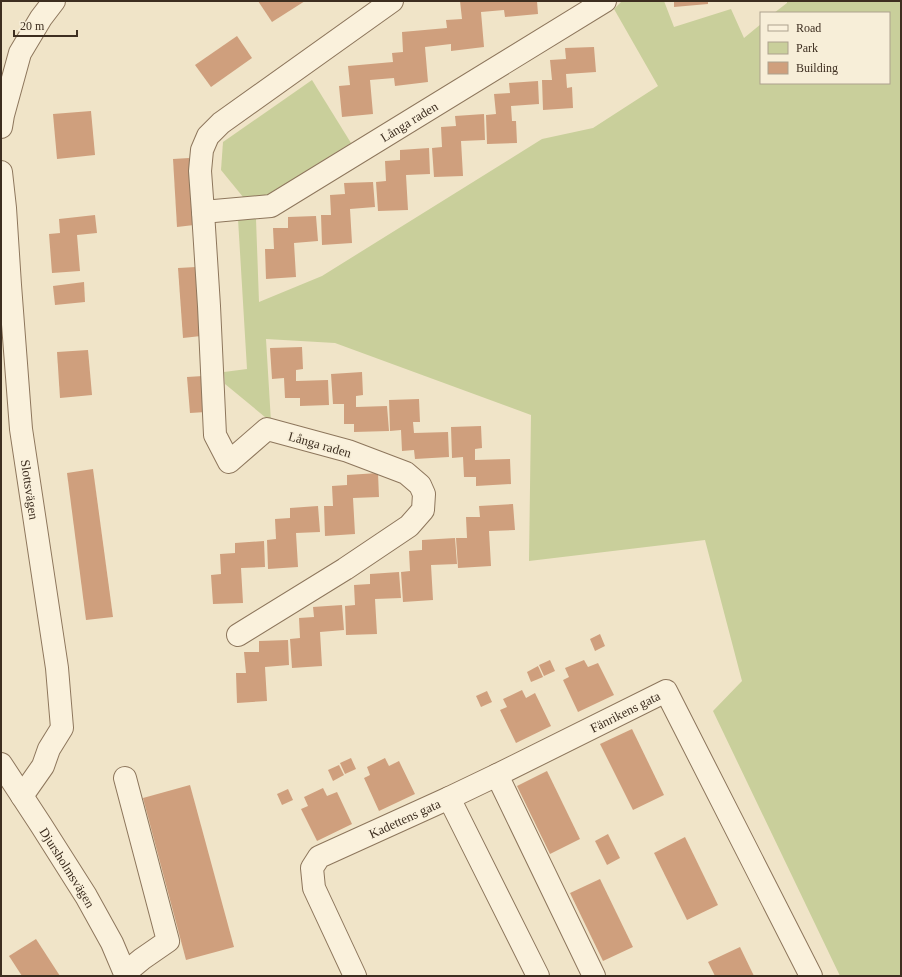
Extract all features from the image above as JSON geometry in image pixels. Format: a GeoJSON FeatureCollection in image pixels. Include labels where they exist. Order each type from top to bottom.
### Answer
{"type":"FeatureCollection","features":[{"type":"Feature","properties":{"kind":"street"},"geometry":{"type":"LineString","coordinates":[[1,127],[20,53],[41,18],[54,1]]}},
{"type":"Feature","properties":{"kind":"street","name":"Långa raden"},"geometry":{"type":"LineString","coordinates":[[238,635],[345,569],[409,526],[423,510],[424,494],[420,485],[406,473],[348,451],[267,429],[229,462],[215,435],[209,306],[200,171],[202,150],[208,136],[221,123],[392,1]]}},
{"type":"Feature","properties":{"kind":"street","name":"Långa raden"},"geometry":{"type":"LineString","coordinates":[[203,212],[270,206],[605,1]]}},
{"type":"Feature","properties":{"kind":"street","name":"Slottsvägen"},"geometry":{"type":"LineString","coordinates":[[1,172],[5,208],[8,362],[21,429],[57,668],[62,728],[49,749],[43,766],[22,796]]}},
{"type":"Feature","properties":{"kind":"street","name":"Fänrikens gata"},"geometry":{"type":"LineString","coordinates":[[496,775],[666,691],[810,976]]}},
{"type":"Feature","properties":{"kind":"street","name":"Djursholmsvägen"},"geometry":{"type":"LineString","coordinates":[[1,764],[86,896],[112,943],[125,974]]}},
{"type":"Feature","properties":{"kind":"street"},"geometry":{"type":"LineString","coordinates":[[449,798],[496,775],[594,976]]}},
{"type":"Feature","properties":{"kind":"street"},"geometry":{"type":"LineString","coordinates":[[125,778],[168,941],[142,959],[125,974]]}},
{"type":"Feature","properties":{"kind":"street","name":"Kadettens gata"},"geometry":{"type":"LineString","coordinates":[[355,976],[314,888],[312,868],[319,857],[449,798],[538,976]]}},
{"type":"Feature","properties":{"kind":"green space"},"geometry":{"type":"Polygon","coordinates":[[[622,1],[664,1],[674,27],[731,9],[744,38],[760,25],[760,84],[890,84],[890,12],[775,12],[787,3],[787,1],[901,1],[901,976],[840,976],[713,711],[742,681],[705,540],[529,561],[531,415],[335,343],[266,339],[271,422],[225,384],[224,372],[247,369],[238,219],[256,219],[259,302],[322,276],[542,139],[593,128],[658,86],[614,9],[622,1]]]}},
{"type":"Feature","properties":{"kind":"green space"},"geometry":{"type":"Polygon","coordinates":[[[312,80],[351,143],[267,195],[243,197],[221,170],[223,142],[312,80]]]}},
{"type":"Feature","properties":{"kind":"building"},"geometry":{"type":"Polygon","coordinates":[[[258,1],[305,1],[272,22],[258,1]]]}},
{"type":"Feature","properties":{"kind":"building"},"geometry":{"type":"Polygon","coordinates":[[[460,1],[537,1],[538,14],[505,17],[504,10],[481,12],[484,47],[451,51],[451,44],[425,47],[428,82],[395,86],[394,78],[370,80],[373,114],[342,117],[339,86],[350,85],[348,66],[393,62],[392,53],[403,52],[402,32],[447,28],[446,20],[462,19],[460,1]]]}},
{"type":"Feature","properties":{"kind":"building"},"geometry":{"type":"Polygon","coordinates":[[[674,1],[708,1],[708,4],[674,7],[674,1]]]}},
{"type":"Feature","properties":{"kind":"building"},"geometry":{"type":"Polygon","coordinates":[[[237,36],[252,58],[211,87],[195,65],[237,36]]]}},
{"type":"Feature","properties":{"kind":"building"},"geometry":{"type":"Polygon","coordinates":[[[594,47],[596,72],[566,74],[567,88],[572,87],[573,108],[543,110],[542,80],[552,80],[550,60],[566,59],[565,48],[594,47]]]}},
{"type":"Feature","properties":{"kind":"building"},"geometry":{"type":"Polygon","coordinates":[[[538,81],[539,104],[511,106],[512,121],[516,121],[517,143],[487,144],[486,115],[496,114],[494,94],[510,93],[509,83],[538,81]]]}},
{"type":"Feature","properties":{"kind":"building"},"geometry":{"type":"Polygon","coordinates":[[[91,111],[95,155],[57,159],[53,114],[91,111]]]}},
{"type":"Feature","properties":{"kind":"building"},"geometry":{"type":"Polygon","coordinates":[[[484,114],[485,140],[461,141],[463,176],[434,177],[432,148],[442,147],[441,127],[456,126],[455,116],[484,114]]]}},
{"type":"Feature","properties":{"kind":"building"},"geometry":{"type":"Polygon","coordinates":[[[429,148],[430,174],[406,175],[408,210],[378,211],[376,182],[386,181],[385,161],[400,160],[400,150],[429,148]]]}},
{"type":"Feature","properties":{"kind":"building"},"geometry":{"type":"Polygon","coordinates":[[[189,158],[194,225],[177,227],[173,159],[189,158]]]}},
{"type":"Feature","properties":{"kind":"building"},"geometry":{"type":"Polygon","coordinates":[[[373,182],[375,207],[350,209],[352,243],[322,245],[321,215],[331,215],[330,195],[345,194],[344,183],[373,182]]]}},
{"type":"Feature","properties":{"kind":"building"},"geometry":{"type":"Polygon","coordinates":[[[95,215],[97,233],[77,235],[80,271],[52,273],[49,234],[60,233],[59,219],[95,215]]]}},
{"type":"Feature","properties":{"kind":"building"},"geometry":{"type":"Polygon","coordinates":[[[316,216],[318,241],[294,243],[296,277],[266,279],[265,249],[274,249],[273,228],[288,228],[288,217],[316,216]]]}},
{"type":"Feature","properties":{"kind":"building"},"geometry":{"type":"Polygon","coordinates":[[[196,267],[201,336],[183,338],[178,268],[196,267]]]}},
{"type":"Feature","properties":{"kind":"building"},"geometry":{"type":"Polygon","coordinates":[[[84,282],[85,302],[55,305],[53,286],[84,282]]]}},
{"type":"Feature","properties":{"kind":"building"},"geometry":{"type":"Polygon","coordinates":[[[302,347],[303,369],[296,370],[296,381],[328,380],[329,405],[300,406],[300,398],[285,398],[284,378],[272,379],[270,348],[302,347]]]}},
{"type":"Feature","properties":{"kind":"building"},"geometry":{"type":"Polygon","coordinates":[[[88,350],[92,395],[60,398],[57,352],[88,350]]]}},
{"type":"Feature","properties":{"kind":"building"},"geometry":{"type":"Polygon","coordinates":[[[362,372],[363,395],[356,396],[356,407],[387,406],[389,431],[354,432],[354,424],[344,424],[344,404],[333,404],[331,374],[362,372]]]}},
{"type":"Feature","properties":{"kind":"building"},"geometry":{"type":"Polygon","coordinates":[[[203,376],[206,412],[190,413],[187,377],[203,376]]]}},
{"type":"Feature","properties":{"kind":"building"},"geometry":{"type":"Polygon","coordinates":[[[419,399],[420,422],[413,422],[414,433],[448,432],[449,457],[415,459],[414,450],[402,451],[401,430],[390,431],[389,400],[419,399]]]}},
{"type":"Feature","properties":{"kind":"building"},"geometry":{"type":"Polygon","coordinates":[[[481,426],[482,448],[475,449],[475,460],[510,459],[511,484],[476,486],[476,477],[464,477],[463,457],[452,458],[451,427],[481,426]]]}},
{"type":"Feature","properties":{"kind":"building"},"geometry":{"type":"Polygon","coordinates":[[[93,469],[113,617],[86,620],[67,473],[93,469]]]}},
{"type":"Feature","properties":{"kind":"building"},"geometry":{"type":"Polygon","coordinates":[[[378,473],[379,497],[353,498],[355,534],[325,536],[324,506],[333,506],[332,486],[347,485],[347,475],[378,473]]]}},
{"type":"Feature","properties":{"kind":"building"},"geometry":{"type":"Polygon","coordinates":[[[513,504],[515,530],[489,531],[491,566],[458,568],[456,538],[467,538],[466,517],[480,517],[479,506],[513,504]]]}},
{"type":"Feature","properties":{"kind":"building"},"geometry":{"type":"Polygon","coordinates":[[[318,506],[320,532],[296,533],[298,567],[268,569],[267,540],[276,539],[275,519],[290,518],[290,508],[318,506]]]}},
{"type":"Feature","properties":{"kind":"building"},"geometry":{"type":"Polygon","coordinates":[[[455,538],[457,564],[431,565],[433,600],[403,602],[401,572],[410,571],[409,551],[422,550],[422,540],[455,538]]]}},
{"type":"Feature","properties":{"kind":"building"},"geometry":{"type":"Polygon","coordinates":[[[264,541],[265,567],[241,568],[243,603],[213,604],[211,575],[221,574],[220,554],[235,553],[235,543],[264,541]]]}},
{"type":"Feature","properties":{"kind":"building"},"geometry":{"type":"Polygon","coordinates":[[[399,572],[401,598],[375,599],[377,634],[346,635],[345,606],[355,605],[354,585],[370,584],[370,574],[399,572]]]}},
{"type":"Feature","properties":{"kind":"building"},"geometry":{"type":"Polygon","coordinates":[[[342,605],[344,630],[320,632],[322,666],[292,668],[290,639],[300,638],[299,618],[314,617],[313,607],[342,605]]]}},
{"type":"Feature","properties":{"kind":"building"},"geometry":{"type":"Polygon","coordinates":[[[600,634],[605,646],[595,651],[590,639],[600,634]]]}},
{"type":"Feature","properties":{"kind":"building"},"geometry":{"type":"Polygon","coordinates":[[[288,640],[289,665],[265,667],[267,701],[237,703],[236,673],[246,673],[244,652],[259,652],[259,641],[288,640]]]}},
{"type":"Feature","properties":{"kind":"building"},"geometry":{"type":"Polygon","coordinates":[[[550,660],[555,671],[544,676],[539,665],[550,660]]]}},
{"type":"Feature","properties":{"kind":"building"},"geometry":{"type":"Polygon","coordinates":[[[584,660],[588,667],[598,663],[614,695],[578,712],[563,680],[569,677],[565,668],[584,660]]]}},
{"type":"Feature","properties":{"kind":"building"},"geometry":{"type":"Polygon","coordinates":[[[538,666],[543,677],[531,682],[527,672],[538,666]]]}},
{"type":"Feature","properties":{"kind":"building"},"geometry":{"type":"Polygon","coordinates":[[[522,690],[526,698],[535,693],[551,726],[516,743],[500,710],[507,707],[503,699],[522,690]]]}},
{"type":"Feature","properties":{"kind":"building"},"geometry":{"type":"Polygon","coordinates":[[[487,691],[492,702],[481,707],[476,696],[487,691]]]}},
{"type":"Feature","properties":{"kind":"building"},"geometry":{"type":"Polygon","coordinates":[[[632,729],[664,795],[633,810],[600,744],[632,729]]]}},
{"type":"Feature","properties":{"kind":"building"},"geometry":{"type":"Polygon","coordinates":[[[351,758],[356,769],[345,774],[340,763],[351,758]]]}},
{"type":"Feature","properties":{"kind":"building"},"geometry":{"type":"Polygon","coordinates":[[[385,758],[389,766],[399,761],[415,794],[379,811],[364,778],[370,775],[367,767],[385,758]]]}},
{"type":"Feature","properties":{"kind":"building"},"geometry":{"type":"Polygon","coordinates":[[[339,765],[344,775],[333,781],[328,770],[339,765]]]}},
{"type":"Feature","properties":{"kind":"building"},"geometry":{"type":"Polygon","coordinates":[[[547,771],[580,839],[550,854],[517,786],[547,771]]]}},
{"type":"Feature","properties":{"kind":"building"},"geometry":{"type":"Polygon","coordinates":[[[190,785],[234,947],[186,960],[143,798],[190,785]]]}},
{"type":"Feature","properties":{"kind":"building"},"geometry":{"type":"Polygon","coordinates":[[[323,788],[327,796],[337,792],[352,824],[317,841],[301,809],[308,806],[304,797],[323,788]]]}},
{"type":"Feature","properties":{"kind":"building"},"geometry":{"type":"Polygon","coordinates":[[[288,789],[293,800],[282,805],[277,794],[288,789]]]}},
{"type":"Feature","properties":{"kind":"building"},"geometry":{"type":"Polygon","coordinates":[[[608,834],[620,858],[607,865],[595,841],[608,834]]]}},
{"type":"Feature","properties":{"kind":"building"},"geometry":{"type":"Polygon","coordinates":[[[685,837],[718,905],[687,920],[654,853],[685,837]]]}},
{"type":"Feature","properties":{"kind":"building"},"geometry":{"type":"Polygon","coordinates":[[[600,879],[633,947],[603,961],[570,893],[600,879]]]}},
{"type":"Feature","properties":{"kind":"building"},"geometry":{"type":"Polygon","coordinates":[[[36,939],[60,976],[22,976],[9,956],[36,939]]]}},
{"type":"Feature","properties":{"kind":"building"},"geometry":{"type":"Polygon","coordinates":[[[740,947],[754,976],[715,976],[708,962],[740,947]]]}}]}
